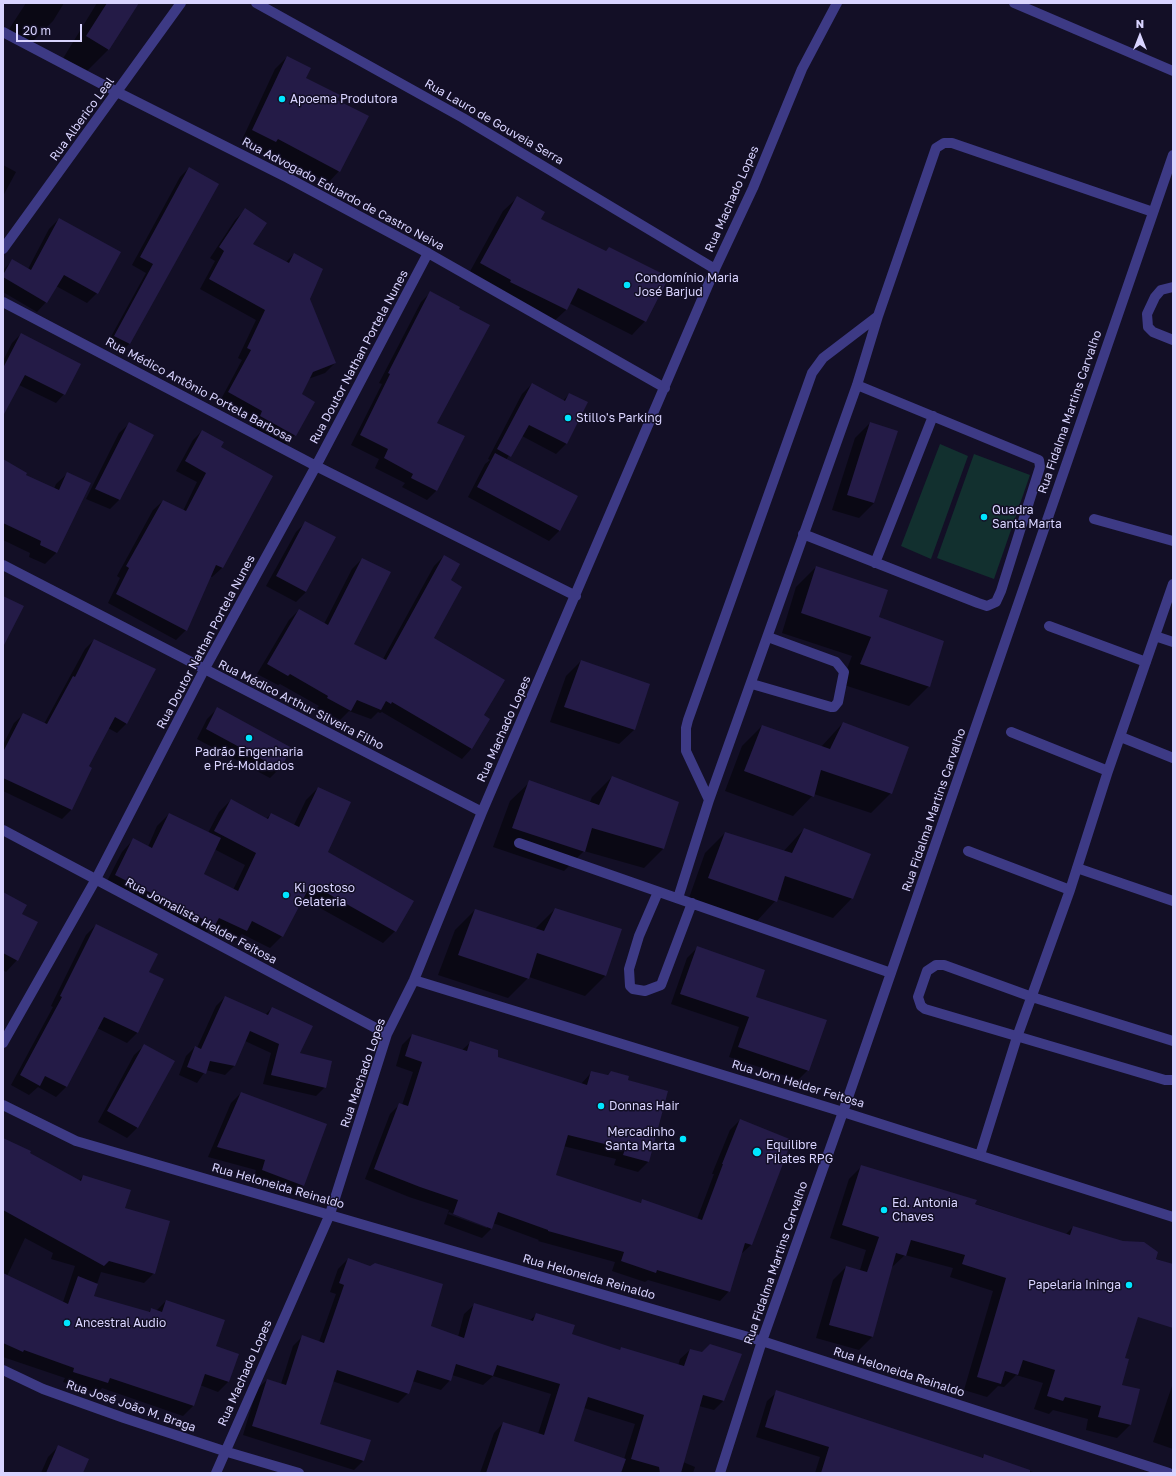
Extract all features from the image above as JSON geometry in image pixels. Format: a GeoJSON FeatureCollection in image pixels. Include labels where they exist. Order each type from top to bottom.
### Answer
{"type":"FeatureCollection","features":[{"type":"Feature","properties":{"kind":"street","name":"Rua Alberico Leal"},"geometry":{"type":"LineString","coordinates":[[3,249],[181,3]]}},
{"type":"Feature","properties":{"kind":"street","name":"Rua Lauro de Gouveia Serra"},"geometry":{"type":"LineString","coordinates":[[256,3],[463,118],[714,269]]}},
{"type":"Feature","properties":{"kind":"street","name":"Rua Machado Lopes"},"geometry":{"type":"LineString","coordinates":[[216,1473],[224,1451],[330,1214],[387,1034],[414,980],[482,812],[665,388],[714,269],[753,188],[802,69],[837,3]]}},
{"type":"Feature","properties":{"kind":"street"},"geometry":{"type":"LineString","coordinates":[[1014,3],[1173,71]]}},
{"type":"Feature","properties":{"kind":"street","name":"Rua Advogado Eduardo de Castro Neiva"},"geometry":{"type":"LineString","coordinates":[[3,32],[117,92],[288,178],[428,253],[665,388]]}},
{"type":"Feature","properties":{"kind":"street"},"geometry":{"type":"LineString","coordinates":[[678,898],[709,800],[752,684],[803,534],[857,386],[878,316],[936,148],[944,143],[952,144],[1153,212]]}},
{"type":"Feature","properties":{"kind":"street","name":"Rua Fidalma Martins Carvalho"},"geometry":{"type":"LineString","coordinates":[[720,1473],[762,1341],[843,1112],[1173,155]]}},
{"type":"Feature","properties":{"kind":"street","name":"Rua Doutor Nathan Portela Nunes"},"geometry":{"type":"LineString","coordinates":[[3,1043],[96,879],[204,670],[316,466],[428,253]]}},
{"type":"Feature","properties":{"kind":"street"},"geometry":{"type":"LineString","coordinates":[[1173,287],[1161,290],[1155,297],[1147,314],[1148,327],[1153,332],[1173,340]]}},
{"type":"Feature","properties":{"kind":"street","name":"Rua Médico Antônio Portela Barbosa"},"geometry":{"type":"LineString","coordinates":[[3,302],[316,466],[576,596]]}},
{"type":"Feature","properties":{"kind":"street"},"geometry":{"type":"LineString","coordinates":[[709,800],[686,751],[686,728],[688,720],[812,373],[823,358],[878,316]]}},
{"type":"Feature","properties":{"kind":"street"},"geometry":{"type":"LineString","coordinates":[[803,534],[986,606],[996,602],[1001,591],[1040,467],[1039,460],[857,386]]}},
{"type":"Feature","properties":{"kind":"street"},"geometry":{"type":"LineString","coordinates":[[875,563],[933,416]]}},
{"type":"Feature","properties":{"kind":"street"},"geometry":{"type":"LineString","coordinates":[[1094,519],[1173,541]]}},
{"type":"Feature","properties":{"kind":"street","name":"Rua Médico Arthur Silveira Filho"},"geometry":{"type":"LineString","coordinates":[[3,565],[204,670],[482,812]]}},
{"type":"Feature","properties":{"kind":"street"},"geometry":{"type":"LineString","coordinates":[[980,1155],[1016,1037],[1032,997],[1070,890],[1108,771],[1173,584]]}},
{"type":"Feature","properties":{"kind":"street"},"geometry":{"type":"LineString","coordinates":[[1049,626],[1146,662]]}},
{"type":"Feature","properties":{"kind":"street"},"geometry":{"type":"LineString","coordinates":[[1154,636],[1173,642]]}},
{"type":"Feature","properties":{"kind":"street"},"geometry":{"type":"LineString","coordinates":[[752,684],[831,707],[834,707],[838,702],[844,672],[836,662],[768,637]]}},
{"type":"Feature","properties":{"kind":"street"},"geometry":{"type":"LineString","coordinates":[[1011,732],[1108,771]]}},
{"type":"Feature","properties":{"kind":"street"},"geometry":{"type":"LineString","coordinates":[[1121,737],[1173,758]]}},
{"type":"Feature","properties":{"kind":"street","name":"Rua Jornalista Helder Feitosa"},"geometry":{"type":"LineString","coordinates":[[3,830],[387,1034]]}},
{"type":"Feature","properties":{"kind":"street"},"geometry":{"type":"LineString","coordinates":[[519,843],[891,973]]}},
{"type":"Feature","properties":{"kind":"street"},"geometry":{"type":"LineString","coordinates":[[968,851],[1070,890]]}},
{"type":"Feature","properties":{"kind":"street"},"geometry":{"type":"LineString","coordinates":[[1077,868],[1173,901]]}},
{"type":"Feature","properties":{"kind":"street"},"geometry":{"type":"LineString","coordinates":[[658,892],[639,936],[628,969],[630,986],[633,989],[645,991],[661,985],[692,903]]}},
{"type":"Feature","properties":{"kind":"street"},"geometry":{"type":"LineString","coordinates":[[1173,1041],[1032,997],[944,965],[932,967],[927,971],[918,997],[921,1006],[925,1009],[1165,1080],[1173,1080]]}},
{"type":"Feature","properties":{"kind":"street","name":"Rua Jorn Helder Feitosa"},"geometry":{"type":"LineString","coordinates":[[414,980],[843,1112],[1173,1217]]}},
{"type":"Feature","properties":{"kind":"street","name":"Rua Heloneida Reinaldo"},"geometry":{"type":"LineString","coordinates":[[3,1105],[76,1141],[762,1341],[1169,1473]]}},
{"type":"Feature","properties":{"kind":"street","name":"Rua José João M. Braga"},"geometry":{"type":"LineString","coordinates":[[3,1370],[43,1388],[117,1416],[224,1451],[299,1473]]}},
{"type":"Feature","properties":{"kind":"green space"},"geometry":{"type":"Polygon","coordinates":[[[940,444],[968,456],[931,559],[901,546],[940,444]]]}},
{"type":"Feature","properties":{"kind":"green space","name":"Quadra Santa Marta"},"geometry":{"type":"Polygon","coordinates":[[[974,454],[1030,475],[994,579],[937,558],[974,454]]]}},
{"type":"Feature","properties":{"kind":"building"},"geometry":{"type":"Polygon","coordinates":[[[107,3],[139,3],[109,50],[86,36],[107,3]]]}},
{"type":"Feature","properties":{"kind":"building"},"geometry":{"type":"Polygon","coordinates":[[[287,56],[311,68],[306,78],[340,95],[337,100],[369,116],[340,172],[278,139],[276,142],[252,130],[287,56]]]}},
{"type":"Feature","properties":{"kind":"building"},"geometry":{"type":"Polygon","coordinates":[[[189,167],[219,184],[130,344],[114,336],[153,264],[140,257],[189,167]]]}},
{"type":"Feature","properties":{"kind":"building"},"geometry":{"type":"Polygon","coordinates":[[[517,196],[545,212],[541,219],[606,251],[609,247],[669,277],[646,322],[578,288],[567,310],[510,282],[511,280],[480,263],[517,196]]]}},
{"type":"Feature","properties":{"kind":"building"},"geometry":{"type":"Polygon","coordinates":[[[245,208],[267,223],[253,244],[289,263],[294,253],[323,269],[310,299],[336,363],[313,372],[302,394],[315,402],[296,436],[260,416],[262,411],[228,392],[251,350],[247,348],[265,310],[209,279],[224,251],[219,247],[245,208]]]}},
{"type":"Feature","properties":{"kind":"building"},"geometry":{"type":"Polygon","coordinates":[[[59,218],[121,252],[98,294],[64,275],[47,303],[3,277],[3,275],[12,259],[31,270],[59,218]]]}},
{"type":"Feature","properties":{"kind":"building"},"geometry":{"type":"Polygon","coordinates":[[[430,291],[460,307],[459,309],[490,325],[437,423],[465,436],[437,491],[411,478],[413,474],[384,458],[388,449],[360,435],[390,374],[388,373],[430,291]]]}},
{"type":"Feature","properties":{"kind":"building"},"geometry":{"type":"Polygon","coordinates":[[[21,333],[81,364],[65,395],[25,375],[3,416],[3,368],[21,333]]]}},
{"type":"Feature","properties":{"kind":"building"},"geometry":{"type":"Polygon","coordinates":[[[532,383],[565,401],[569,393],[588,402],[567,444],[529,425],[511,457],[497,449],[532,383]]]}},
{"type":"Feature","properties":{"kind":"building"},"geometry":{"type":"Polygon","coordinates":[[[129,422],[154,435],[120,500],[95,489],[129,422]]]}},
{"type":"Feature","properties":{"kind":"building"},"geometry":{"type":"Polygon","coordinates":[[[870,422],[898,431],[874,503],[847,495],[870,422]]]}},
{"type":"Feature","properties":{"kind":"building"},"geometry":{"type":"Polygon","coordinates":[[[202,430],[224,442],[221,447],[273,476],[223,568],[216,565],[187,631],[116,594],[129,568],[126,566],[163,500],[186,511],[206,473],[185,461],[202,430]]]}},
{"type":"Feature","properties":{"kind":"building"},"geometry":{"type":"Polygon","coordinates":[[[495,453],[578,496],[560,531],[477,487],[495,453]]]}},
{"type":"Feature","properties":{"kind":"building"},"geometry":{"type":"Polygon","coordinates":[[[3,459],[27,473],[26,475],[59,490],[67,472],[91,483],[57,553],[40,545],[41,541],[3,523],[3,459]]]}},
{"type":"Feature","properties":{"kind":"building"},"geometry":{"type":"Polygon","coordinates":[[[305,521],[336,537],[306,592],[276,576],[305,521]]]}},
{"type":"Feature","properties":{"kind":"building"},"geometry":{"type":"Polygon","coordinates":[[[444,555],[460,564],[451,580],[462,587],[434,638],[505,680],[484,715],[490,719],[472,749],[392,702],[391,704],[386,701],[381,710],[357,700],[351,711],[327,698],[328,696],[290,674],[288,676],[267,664],[299,609],[328,625],[362,558],[391,572],[354,644],[386,660],[444,555]]]}},
{"type":"Feature","properties":{"kind":"building"},"geometry":{"type":"Polygon","coordinates":[[[816,566],[888,590],[879,617],[944,641],[930,687],[860,664],[871,637],[801,613],[816,566]]]}},
{"type":"Feature","properties":{"kind":"building"},"geometry":{"type":"Polygon","coordinates":[[[3,596],[24,606],[3,647],[3,596]]]}},
{"type":"Feature","properties":{"kind":"building"},"geometry":{"type":"Polygon","coordinates":[[[94,639],[156,669],[127,724],[115,717],[89,766],[92,768],[72,810],[3,778],[3,752],[23,713],[47,724],[73,676],[75,677],[94,639]]]}},
{"type":"Feature","properties":{"kind":"building"},"geometry":{"type":"Polygon","coordinates":[[[581,660],[650,684],[635,730],[564,707],[581,660]]]}},
{"type":"Feature","properties":{"kind":"building","name":"Padrão Engenharia e Pré-Moldados"},"geometry":{"type":"Polygon","coordinates":[[[217,707],[292,748],[280,769],[206,729],[217,707]]]}},
{"type":"Feature","properties":{"kind":"building"},"geometry":{"type":"Polygon","coordinates":[[[843,722],[909,747],[892,794],[821,770],[814,797],[744,771],[762,725],[830,749],[843,722]]]}},
{"type":"Feature","properties":{"kind":"building"},"geometry":{"type":"Polygon","coordinates":[[[612,776],[679,802],[664,849],[592,828],[585,852],[512,828],[529,780],[599,805],[612,776]]]}},
{"type":"Feature","properties":{"kind":"building"},"geometry":{"type":"Polygon","coordinates":[[[318,787],[351,802],[328,852],[414,901],[396,932],[311,884],[283,937],[252,921],[247,931],[219,918],[215,925],[115,875],[133,838],[152,848],[169,813],[221,838],[204,874],[238,891],[256,853],[214,831],[231,799],[268,819],[271,813],[299,827],[318,787]]]}},
{"type":"Feature","properties":{"kind":"building"},"geometry":{"type":"Polygon","coordinates":[[[804,828],[871,854],[853,899],[785,876],[777,902],[708,878],[725,832],[792,853],[804,828]]]}},
{"type":"Feature","properties":{"kind":"building"},"geometry":{"type":"Polygon","coordinates":[[[3,892],[27,905],[22,914],[38,922],[18,961],[3,953],[3,892]]]}},
{"type":"Feature","properties":{"kind":"building"},"geometry":{"type":"Polygon","coordinates":[[[555,908],[622,929],[606,976],[537,953],[529,979],[458,955],[475,909],[544,931],[555,908]]]}},
{"type":"Feature","properties":{"kind":"building"},"geometry":{"type":"Polygon","coordinates":[[[96,924],[158,954],[149,972],[164,979],[138,1033],[104,1017],[67,1087],[45,1076],[40,1086],[20,1075],[62,997],[60,996],[96,924]]]}},
{"type":"Feature","properties":{"kind":"building"},"geometry":{"type":"Polygon","coordinates":[[[697,946],[765,970],[756,997],[827,1020],[809,1071],[738,1047],[749,1017],[680,994],[697,946]]]}},
{"type":"Feature","properties":{"kind":"building"},"geometry":{"type":"Polygon","coordinates":[[[225,996],[268,1015],[272,1007],[313,1026],[300,1053],[332,1061],[326,1088],[271,1075],[279,1044],[250,1031],[235,1066],[210,1061],[206,1074],[187,1067],[195,1046],[201,1049],[225,996]]]}},
{"type":"Feature","properties":{"kind":"building"},"geometry":{"type":"Polygon","coordinates":[[[412,1034],[467,1051],[470,1041],[498,1050],[498,1057],[587,1085],[591,1071],[608,1075],[611,1071],[629,1076],[628,1080],[668,1091],[649,1162],[623,1155],[625,1149],[568,1135],[556,1175],[641,1203],[642,1199],[702,1220],[740,1119],[792,1140],[752,1245],[745,1243],[730,1292],[657,1270],[656,1273],[621,1261],[624,1252],[548,1231],[498,1212],[492,1229],[453,1214],[458,1200],[374,1169],[399,1103],[408,1106],[422,1062],[405,1056],[412,1034]]]}},
{"type":"Feature","properties":{"kind":"building"},"geometry":{"type":"Polygon","coordinates":[[[144,1044],[175,1061],[138,1128],[107,1111],[144,1044]]]}},
{"type":"Feature","properties":{"kind":"building"},"geometry":{"type":"Polygon","coordinates":[[[241,1092],[327,1124],[304,1186],[262,1170],[265,1160],[217,1147],[241,1092]]]}},
{"type":"Feature","properties":{"kind":"building"},"geometry":{"type":"Polygon","coordinates":[[[3,1138],[31,1151],[30,1153],[81,1181],[83,1175],[131,1190],[125,1208],[170,1221],[155,1274],[109,1261],[104,1266],[3,1210],[3,1138]]]}},
{"type":"Feature","properties":{"kind":"building"},"geometry":{"type":"Polygon","coordinates":[[[861,1165],[977,1200],[975,1204],[1070,1235],[1073,1226],[1123,1241],[1144,1242],[1158,1252],[1156,1259],[1173,1264],[1173,1328],[1138,1317],[1125,1358],[1129,1359],[1122,1385],[1140,1389],[1131,1425],[1098,1417],[1101,1406],[1065,1397],[1063,1401],[1047,1396],[1055,1370],[1023,1360],[1018,1375],[1005,1371],[1001,1384],[977,1377],[1006,1278],[962,1264],[965,1255],[911,1240],[906,1256],[896,1253],[873,1337],[829,1325],[846,1266],[867,1272],[879,1237],[842,1225],[861,1165]]]}},
{"type":"Feature","properties":{"kind":"building"},"geometry":{"type":"Polygon","coordinates":[[[348,1258],[370,1266],[375,1263],[443,1284],[431,1326],[464,1338],[474,1303],[533,1321],[536,1313],[575,1325],[572,1334],[620,1350],[621,1347],[684,1366],[690,1349],[702,1352],[710,1344],[742,1354],[724,1401],[703,1395],[681,1473],[660,1473],[659,1467],[631,1459],[644,1415],[588,1397],[574,1441],[626,1459],[621,1473],[486,1473],[503,1422],[544,1435],[560,1384],[497,1365],[493,1376],[456,1364],[451,1381],[417,1370],[409,1394],[337,1370],[320,1424],[371,1440],[364,1461],[252,1426],[267,1379],[286,1385],[302,1335],[324,1343],[344,1285],[339,1283],[348,1258]]]}},
{"type":"Feature","properties":{"kind":"building"},"geometry":{"type":"Polygon","coordinates":[[[3,1273],[68,1304],[78,1276],[98,1284],[94,1296],[150,1312],[151,1308],[162,1312],[166,1300],[225,1320],[216,1346],[239,1354],[229,1382],[205,1374],[194,1406],[110,1378],[108,1383],[73,1372],[74,1368],[24,1350],[23,1352],[3,1343],[3,1273]]]}},
{"type":"Feature","properties":{"kind":"building"},"geometry":{"type":"Polygon","coordinates":[[[776,1390],[983,1458],[984,1454],[1030,1470],[1030,1473],[821,1473],[829,1447],[765,1427],[776,1390]]]}},
{"type":"Feature","properties":{"kind":"building"},"geometry":{"type":"Polygon","coordinates":[[[58,1445],[89,1459],[83,1473],[46,1473],[58,1445]]]}},
{"type":"Feature","properties":{"kind":"place","name":"Apoema Produtora"},"geometry":{"type":"Point","coordinates":[282,99]}},
{"type":"Feature","properties":{"kind":"place","name":"Condomínio Maria José Barjud"},"geometry":{"type":"Point","coordinates":[627,285]}},
{"type":"Feature","properties":{"kind":"place","name":"Stillo's Parking"},"geometry":{"type":"Point","coordinates":[568,418]}},
{"type":"Feature","properties":{"kind":"place","name":"Quadra Santa Marta"},"geometry":{"type":"Point","coordinates":[984,517]}},
{"type":"Feature","properties":{"kind":"place","name":"Padrão Engenharia e Pré-Moldados"},"geometry":{"type":"Point","coordinates":[249,738]}},
{"type":"Feature","properties":{"kind":"place","name":"Ki gostoso Gelateria"},"geometry":{"type":"Point","coordinates":[286,895]}},
{"type":"Feature","properties":{"kind":"place","name":"Donnas Hair"},"geometry":{"type":"Point","coordinates":[601,1106]}},
{"type":"Feature","properties":{"kind":"place","name":"Mercadinho Santa Marta"},"geometry":{"type":"Point","coordinates":[683,1139]}},
{"type":"Feature","properties":{"kind":"place","name":"Equilibre Pilates RPG"},"geometry":{"type":"Point","coordinates":[757,1152]}},
{"type":"Feature","properties":{"kind":"place","name":"Ed. Antonia Chaves"},"geometry":{"type":"Point","coordinates":[884,1210]}},
{"type":"Feature","properties":{"kind":"place","name":"Papelaria Ininga"},"geometry":{"type":"Point","coordinates":[1129,1285]}},
{"type":"Feature","properties":{"kind":"place","name":"Ancestral Audio"},"geometry":{"type":"Point","coordinates":[67,1323]}}]}
